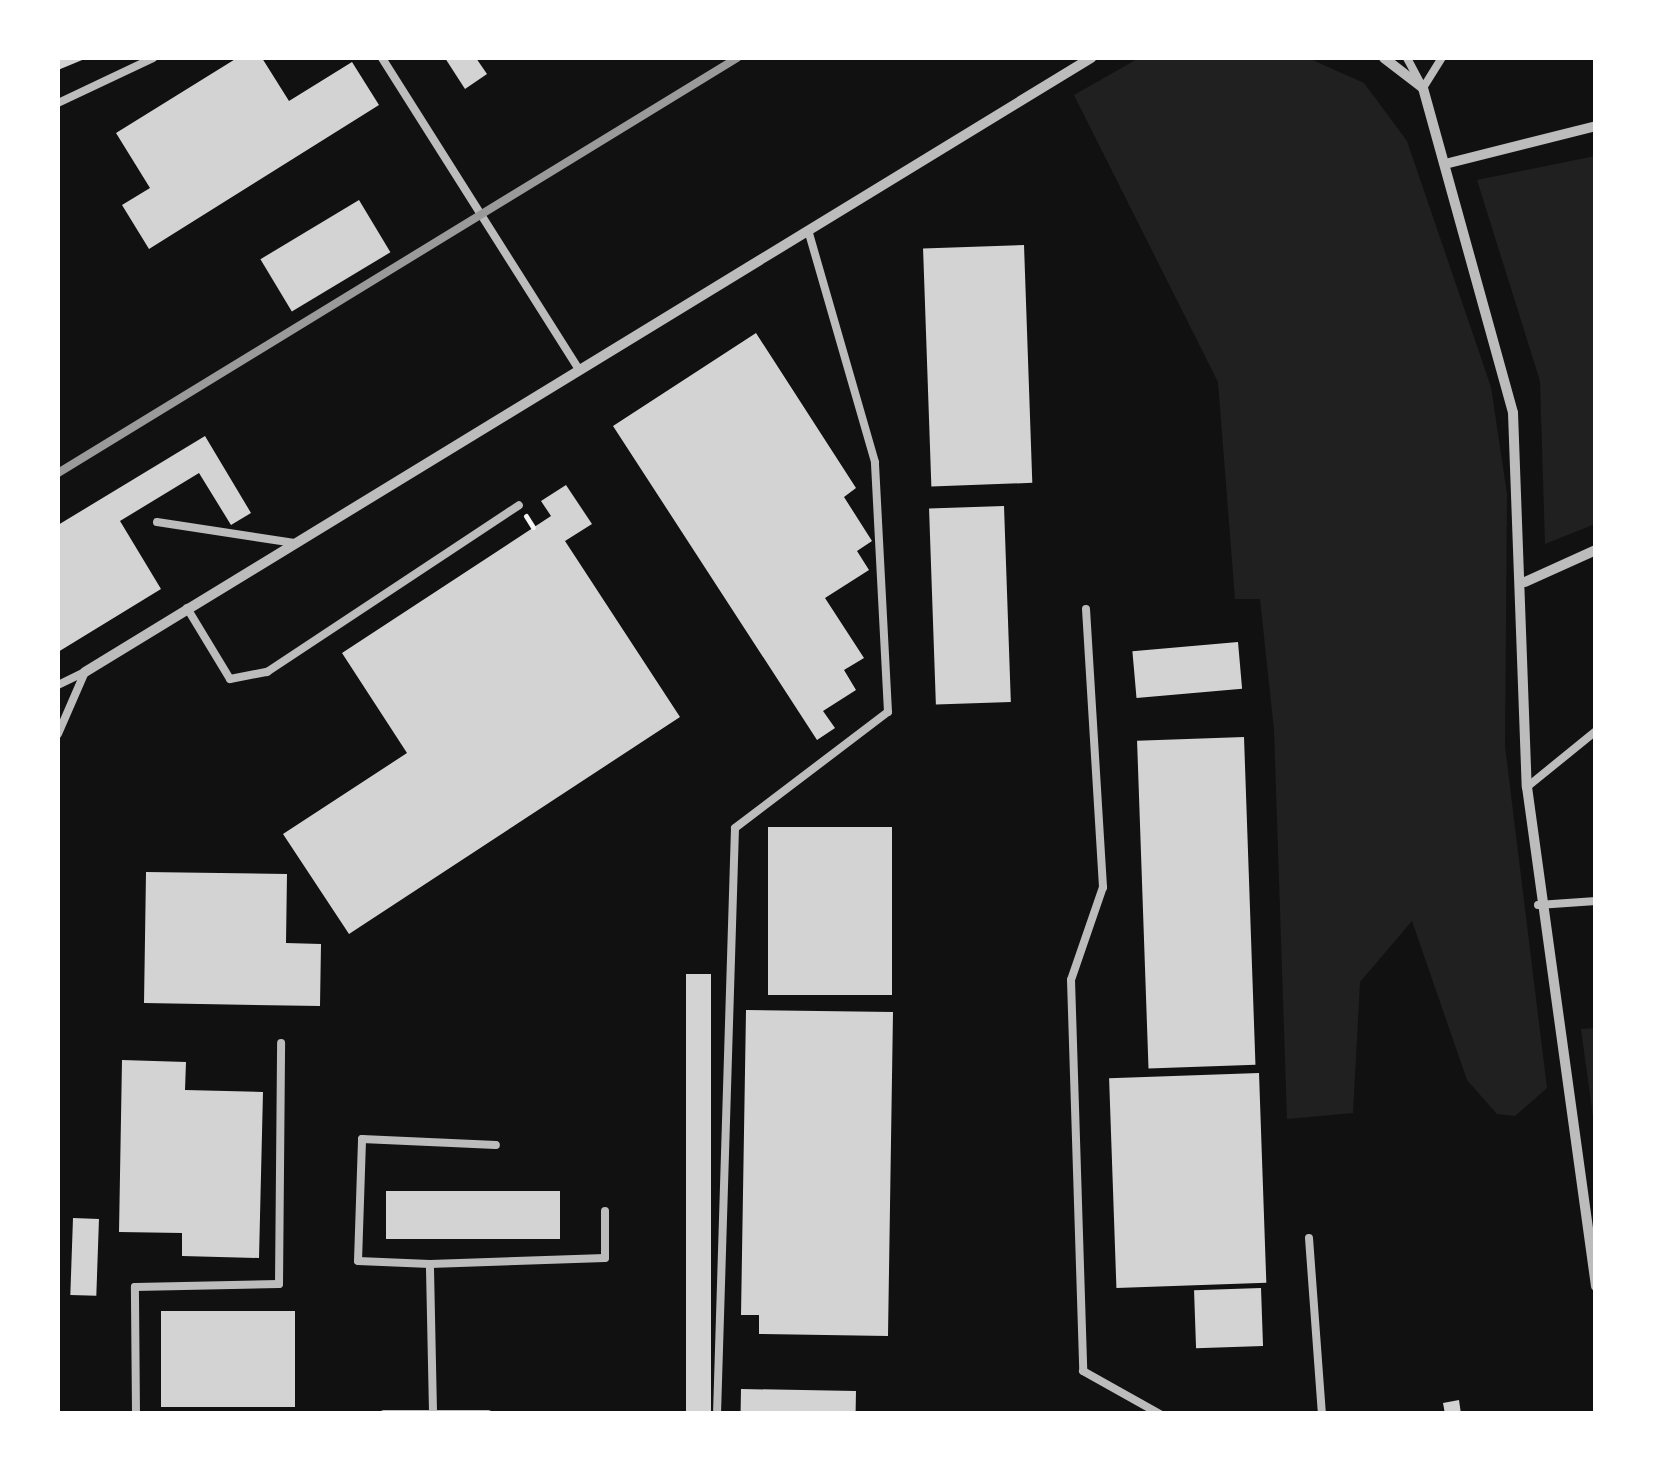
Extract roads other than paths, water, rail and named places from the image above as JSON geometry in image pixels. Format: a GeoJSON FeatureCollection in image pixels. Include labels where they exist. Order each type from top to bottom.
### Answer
{"type":"FeatureCollection","features":[{"type":"Feature","properties":{"kind":"street"},"geometry":{"type":"LineString","coordinates":[[85,672],[1091,58]]}},
{"type":"Feature","properties":{"kind":"street"},"geometry":{"type":"LineString","coordinates":[[1384,58],[1423,88],[1514,413],[1525,582],[1527,787],[1538,906],[1596,1286]]}},
{"type":"Feature","properties":{"kind":"street"},"geometry":{"type":"LineString","coordinates":[[1445,164],[1596,126]]}},
{"type":"Feature","properties":{"kind":"street"},"geometry":{"type":"LineString","coordinates":[[1525,582],[1596,550]]}},
{"type":"Feature","properties":{"kind":"lane"},"geometry":{"type":"LineString","coordinates":[[58,104],[153,58]]}},
{"type":"Feature","properties":{"kind":"lane"},"geometry":{"type":"LineString","coordinates":[[382,58],[578,368]]}},
{"type":"Feature","properties":{"kind":"lane"},"geometry":{"type":"LineString","coordinates":[[1407,58],[1423,88],[1442,58]]}},
{"type":"Feature","properties":{"kind":"lane"},"geometry":{"type":"LineString","coordinates":[[717,1414],[734,828],[888,712],[875,462],[808,230]]}},
{"type":"Feature","properties":{"kind":"lane"},"geometry":{"type":"LineString","coordinates":[[187,608],[230,678],[268,672],[519,505]]}},
{"type":"Feature","properties":{"kind":"lane"},"geometry":{"type":"LineString","coordinates":[[157,522],[294,543]]}},
{"type":"Feature","properties":{"kind":"lane"},"geometry":{"type":"LineString","coordinates":[[1086,609],[1102,886],[1072,980],[1083,1371],[1160,1414]]}},
{"type":"Feature","properties":{"kind":"lane"},"geometry":{"type":"LineString","coordinates":[[58,685],[85,672]]}},
{"type":"Feature","properties":{"kind":"lane"},"geometry":{"type":"LineString","coordinates":[[58,734],[85,672]]}},
{"type":"Feature","properties":{"kind":"lane"},"geometry":{"type":"LineString","coordinates":[[1527,787],[1596,730]]}},
{"type":"Feature","properties":{"kind":"lane"},"geometry":{"type":"LineString","coordinates":[[1538,906],[1596,901]]}},
{"type":"Feature","properties":{"kind":"lane"},"geometry":{"type":"LineString","coordinates":[[136,1414],[134,1288],[278,1284],[281,1044]]}},
{"type":"Feature","properties":{"kind":"lane"},"geometry":{"type":"LineString","coordinates":[[496,1145],[362,1139],[358,1262],[430,1264],[605,1258],[604,1211]]}},
{"type":"Feature","properties":{"kind":"lane"},"geometry":{"type":"LineString","coordinates":[[1309,1238],[1322,1414]]}},
{"type":"Feature","properties":{"kind":"lane"},"geometry":{"type":"LineString","coordinates":[[430,1264],[433,1412]]}},
{"type":"Feature","properties":{"kind":"lane"},"geometry":{"type":"LineString","coordinates":[[384,1414],[488,1414]]}},
{"type":"Feature","properties":{"kind":"railway"},"geometry":{"type":"LineString","coordinates":[[58,473],[737,58]]}}]}
